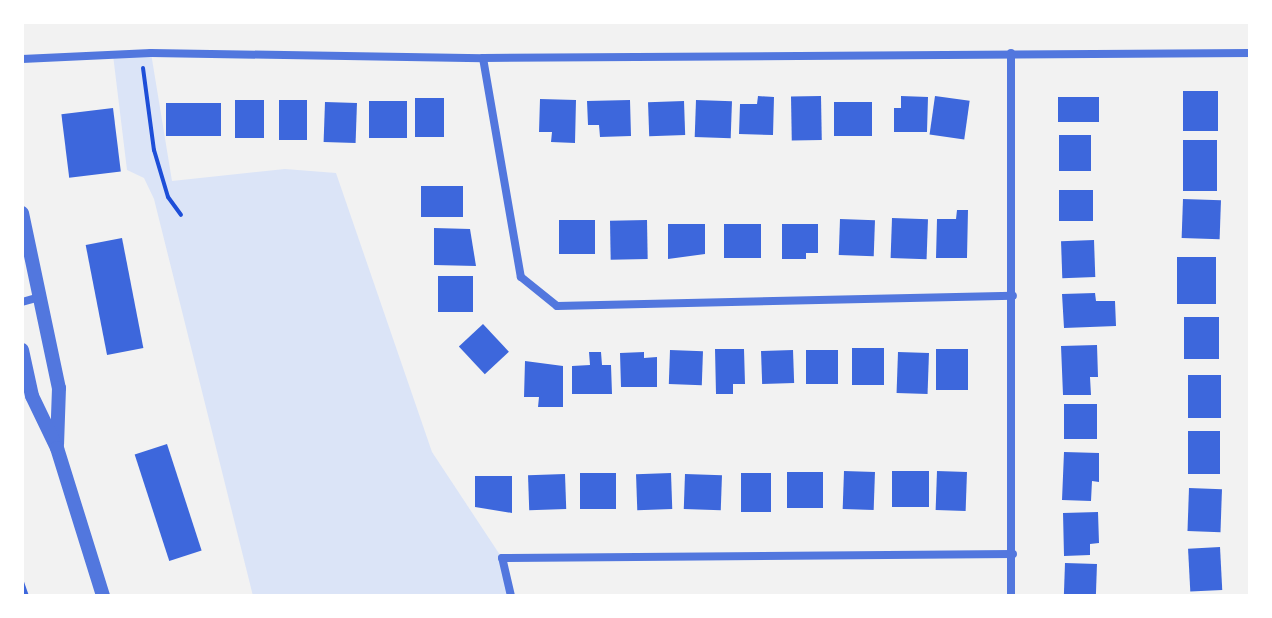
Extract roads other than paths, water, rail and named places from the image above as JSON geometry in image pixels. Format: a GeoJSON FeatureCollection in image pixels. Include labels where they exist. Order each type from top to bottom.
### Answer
{"type":"FeatureCollection","features":[{"type":"Feature","properties":{"kind":"street"},"geometry":{"type":"LineString","coordinates":[[1011,53],[1011,596]]}},
{"type":"Feature","properties":{"kind":"street"},"geometry":{"type":"LineString","coordinates":[[22,59],[141,54],[483,58],[1250,53]]}},
{"type":"Feature","properties":{"kind":"street"},"geometry":{"type":"LineString","coordinates":[[483,58],[521,277],[557,306],[1013,296]]}},
{"type":"Feature","properties":{"kind":"street"},"geometry":{"type":"LineString","coordinates":[[22,213],[59,388],[57,448]]}},
{"type":"Feature","properties":{"kind":"street"},"geometry":{"type":"LineString","coordinates":[[22,302],[39,297]]}},
{"type":"Feature","properties":{"kind":"street"},"geometry":{"type":"LineString","coordinates":[[22,350],[32,396],[57,448],[103,596]]}},
{"type":"Feature","properties":{"kind":"street"},"geometry":{"type":"LineString","coordinates":[[511,596],[502,558],[1013,554]]}}]}
